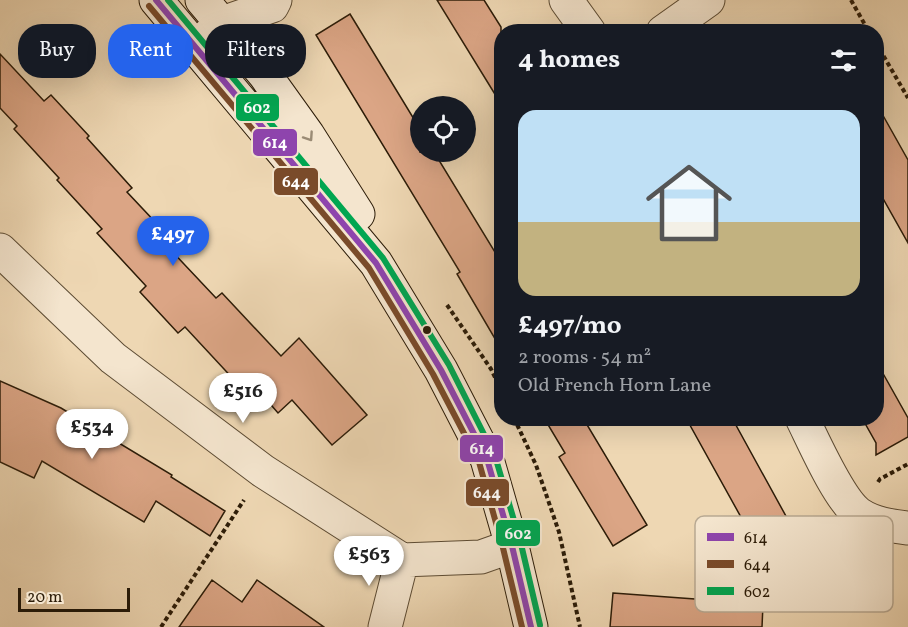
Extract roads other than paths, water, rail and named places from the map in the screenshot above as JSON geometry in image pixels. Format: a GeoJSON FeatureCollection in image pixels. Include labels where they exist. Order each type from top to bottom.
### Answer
{"type":"FeatureCollection","features":[{"type":"Feature","properties":{"kind":"street"},"geometry":{"type":"LineString","coordinates":[[156,0],[376,263],[441,370],[487,459],[512,546],[531,627]]}},
{"type":"Feature","properties":{"kind":"street"},"geometry":{"type":"LineString","coordinates":[[220,8],[272,6],[275,0]]}},
{"type":"Feature","properties":{"kind":"street"},"geometry":{"type":"LineString","coordinates":[[566,0],[583,24]]}},
{"type":"Feature","properties":{"kind":"street"},"geometry":{"type":"LineString","coordinates":[[674,24],[708,0]]}},
{"type":"Feature","properties":{"kind":"street"},"geometry":{"type":"LineString","coordinates":[[196,46],[220,8]]}},
{"type":"Feature","properties":{"kind":"street"},"geometry":{"type":"LineString","coordinates":[[220,8],[308,135],[370,233],[376,263]]}},
{"type":"Feature","properties":{"kind":"street"},"geometry":{"type":"LineString","coordinates":[[3,257],[113,358],[263,471],[402,560],[481,557],[512,546]]}},
{"type":"Feature","properties":{"kind":"street"},"geometry":{"type":"LineString","coordinates":[[806,426],[842,493],[858,513],[864,516]]}},
{"type":"Feature","properties":{"kind":"street"},"geometry":{"type":"LineString","coordinates":[[893,526],[908,528]]}},
{"type":"Feature","properties":{"kind":"street"},"geometry":{"type":"LineString","coordinates":[[385,627],[402,560]]}}]}
